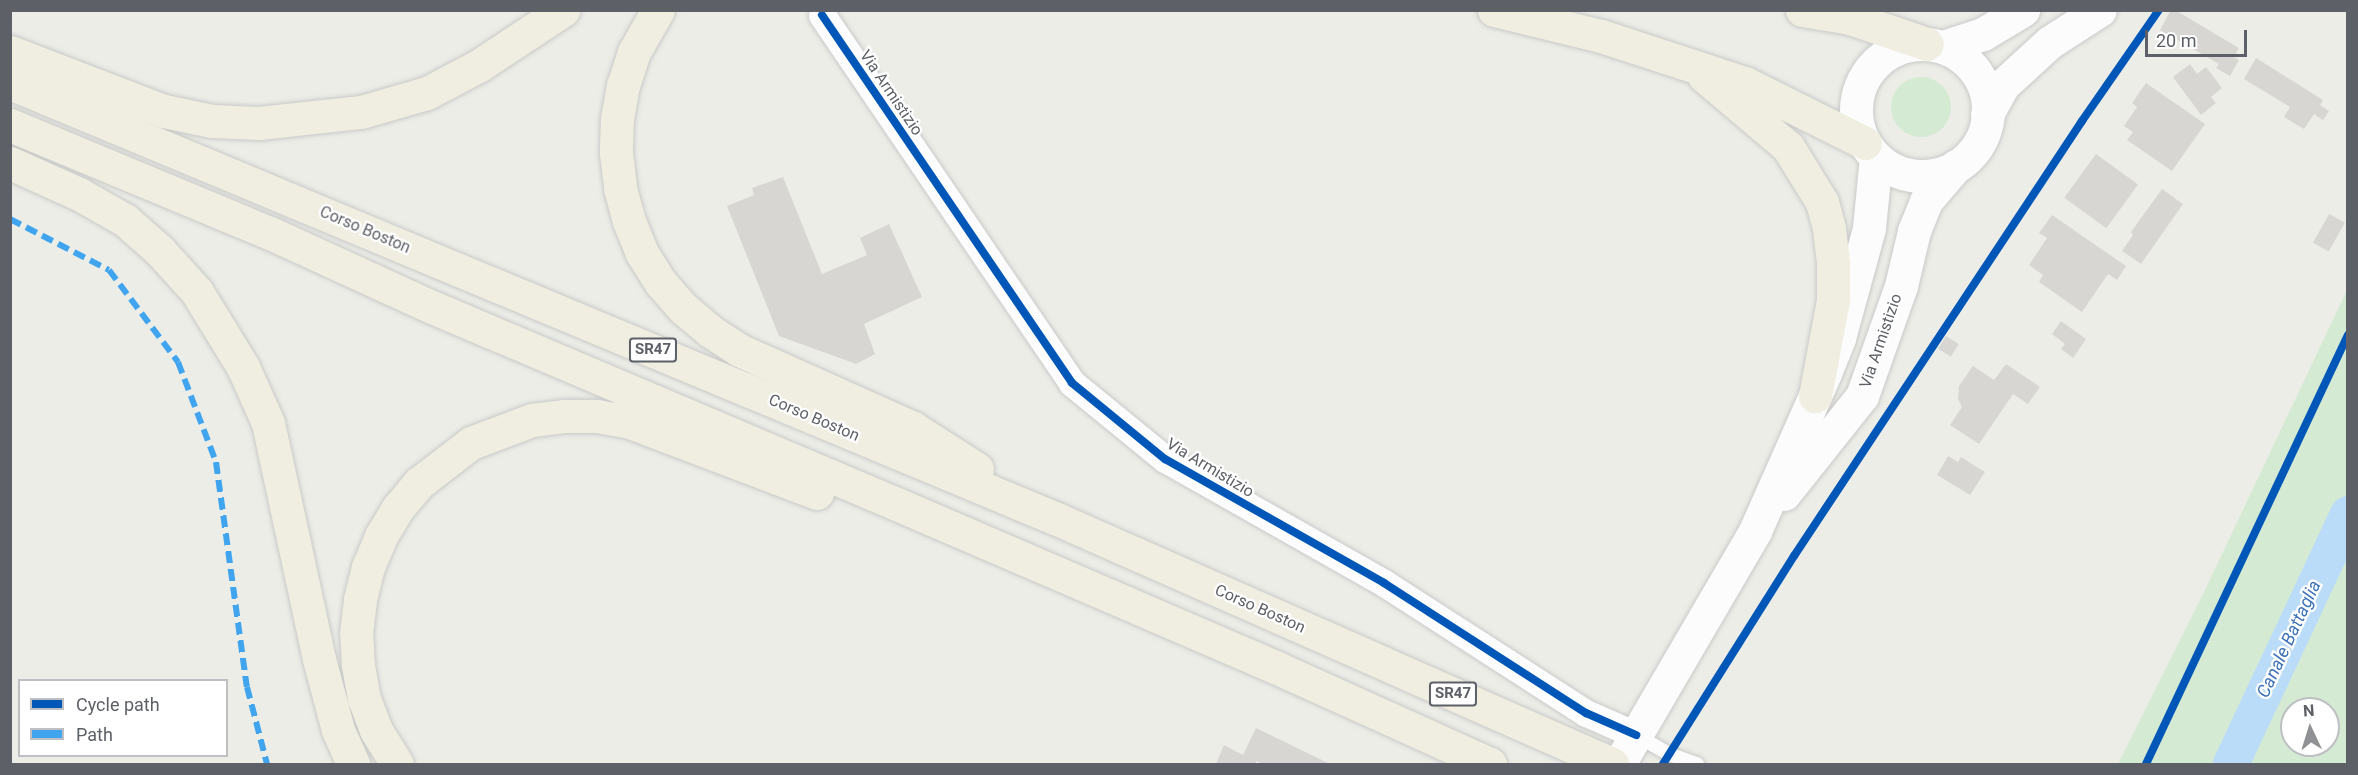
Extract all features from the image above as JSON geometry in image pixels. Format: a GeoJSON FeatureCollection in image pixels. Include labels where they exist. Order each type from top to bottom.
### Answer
{"type":"FeatureCollection","features":[{"type":"Feature","properties":{"kind":"highway"},"geometry":{"type":"LineString","coordinates":[[10,52],[164,111],[212,121],[260,123],[361,112],[427,93],[480,65],[563,10]]}},
{"type":"Feature","properties":{"kind":"highway"},"geometry":{"type":"LineString","coordinates":[[658,10],[634,52],[623,85],[617,119],[616,153],[620,188],[629,221],[642,253],[661,283],[684,309],[710,331],[739,350],[913,428],[1057,519]]}},
{"type":"Feature","properties":{"kind":"highway"},"geometry":{"type":"LineString","coordinates":[[1494,10],[1601,36],[1745,83],[1870,150]]}},
{"type":"Feature","properties":{"kind":"highway"},"geometry":{"type":"LineString","coordinates":[[1802,10],[1850,18],[1935,46]]}},
{"type":"Feature","properties":{"kind":"highway"},"geometry":{"type":"LineString","coordinates":[[1691,65],[1788,147],[1822,202],[1829,229],[1833,263],[1833,300],[1815,396]]}},
{"type":"Feature","properties":{"kind":"highway","name":"Corso Boston"},"geometry":{"type":"LineString","coordinates":[[10,83],[1057,519],[1612,765]]}},
{"type":"Feature","properties":{"kind":"highway"},"geometry":{"type":"LineString","coordinates":[[10,125],[270,233],[432,307],[1275,667],[1490,765]]}},
{"type":"Feature","properties":{"kind":"highway"},"geometry":{"type":"LineString","coordinates":[[10,163],[79,194],[125,220],[160,251],[197,292],[243,367],[268,423],[319,659],[338,730],[353,765]]}},
{"type":"Feature","properties":{"kind":"highway"},"geometry":{"type":"LineString","coordinates":[[397,765],[376,730],[364,699],[358,666],[356,633],[360,599],[368,567],[381,536],[398,508],[419,483],[471,443],[532,420],[565,416],[597,416],[630,422],[867,512],[906,508]]}},
{"type":"Feature","properties":{"kind":"street","name":"Via Armistizio"},"geometry":{"type":"LineString","coordinates":[[1619,765],[1755,531],[1839,338],[1869,228],[1870,150],[1858,126],[1856,108],[1858,91],[1866,74],[1877,61],[1892,51],[1909,45],[1935,46],[1983,34],[2023,10]]}},
{"type":"Feature","properties":{"kind":"street","name":"Via Armistizio"},"geometry":{"type":"LineString","coordinates":[[1755,531],[1862,396],[1901,286],[1914,231],[1926,201],[1956,166],[1972,153],[1983,134],[1987,114],[2003,84],[2050,42],[2100,10]]}},
{"type":"Feature","properties":{"kind":"street","name":"Via Armistizio"},"geometry":{"type":"LineString","coordinates":[[822,15],[1072,383],[1165,459],[1384,583],[1586,713],[1636,735]]}},
{"type":"Feature","properties":{"kind":"street","name":"Via Armistizio"},"geometry":{"type":"LineString","coordinates":[[1935,46],[1964,59],[1973,68],[1984,90],[1987,114]]}},
{"type":"Feature","properties":{"kind":"street"},"geometry":{"type":"LineString","coordinates":[[1870,150],[1887,166],[1914,175],[1942,172],[1956,166]]}},
{"type":"Feature","properties":{"kind":"lane","name":"Via Armistizio"},"geometry":{"type":"LineString","coordinates":[[1636,735],[1669,754],[1697,765]]}},
{"type":"Feature","properties":{"kind":"green space"},"geometry":{"type":"Polygon","coordinates":[[[1915,77],[1927,77],[1938,82],[1946,90],[1951,107],[1949,119],[1938,132],[1927,137],[1915,137],[1904,132],[1896,124],[1891,113],[1891,101],[1896,90],[1904,82],[1915,77]]]}},
{"type":"Feature","properties":{"kind":"green space"},"geometry":{"type":"Polygon","coordinates":[[[2347,290],[2347,762],[2346,764],[2118,764],[2204,592],[2347,290]]]}},
{"type":"Feature","properties":{"kind":"building"},"geometry":{"type":"Polygon","coordinates":[[[2171,10],[2175,10],[2239,48],[2234,57],[2239,60],[2230,76],[2216,68],[2219,64],[2160,30],[2171,10]]]}},
{"type":"Feature","properties":{"kind":"building"},"geometry":{"type":"Polygon","coordinates":[[[2256,58],[2323,100],[2320,105],[2329,111],[2323,120],[2314,114],[2304,129],[2284,117],[2290,107],[2244,79],[2256,58]]]}},
{"type":"Feature","properties":{"kind":"building"},"geometry":{"type":"Polygon","coordinates":[[[2190,64],[2197,74],[2206,67],[2222,88],[2211,97],[2216,103],[2201,115],[2173,77],[2190,64]]]}},
{"type":"Feature","properties":{"kind":"building"},"geometry":{"type":"Polygon","coordinates":[[[2146,83],[2205,124],[2172,171],[2127,140],[2133,132],[2124,126],[2137,107],[2132,103],[2146,83]]]}},
{"type":"Feature","properties":{"kind":"building"},"geometry":{"type":"Polygon","coordinates":[[[2096,154],[2138,185],[2106,228],[2064,198],[2096,154]]]}},
{"type":"Feature","properties":{"kind":"building"},"geometry":{"type":"Polygon","coordinates":[[[783,177],[822,274],[867,255],[860,238],[889,224],[922,297],[864,324],[875,354],[856,364],[779,336],[727,206],[754,195],[752,188],[783,177]]]}},
{"type":"Feature","properties":{"kind":"building"},"geometry":{"type":"Polygon","coordinates":[[[2162,189],[2183,204],[2141,264],[2122,251],[2133,235],[2131,232],[2162,189]]]}},
{"type":"Feature","properties":{"kind":"building"},"geometry":{"type":"Polygon","coordinates":[[[2329,214],[2345,223],[2329,252],[2313,243],[2329,214]]]}},
{"type":"Feature","properties":{"kind":"building"},"geometry":{"type":"Polygon","coordinates":[[[2052,215],[2126,266],[2117,280],[2108,274],[2082,312],[2039,282],[2043,275],[2029,265],[2047,238],[2039,233],[2052,215]]]}},
{"type":"Feature","properties":{"kind":"building"},"geometry":{"type":"Polygon","coordinates":[[[2061,321],[2086,339],[2073,358],[2061,349],[2065,344],[2052,334],[2061,321]]]}},
{"type":"Feature","properties":{"kind":"building"},"geometry":{"type":"Polygon","coordinates":[[[1946,336],[1959,344],[1951,357],[1938,349],[1946,336]]]}},
{"type":"Feature","properties":{"kind":"building"},"geometry":{"type":"Polygon","coordinates":[[[2006,364],[2040,387],[2028,404],[2013,394],[1979,444],[1950,425],[1962,407],[1958,399],[1959,386],[1973,366],[1994,380],[2006,364]]]}},
{"type":"Feature","properties":{"kind":"building"},"geometry":{"type":"Polygon","coordinates":[[[1948,456],[1958,462],[1961,457],[1985,472],[1970,495],[1937,475],[1948,456]]]}},
{"type":"Feature","properties":{"kind":"building"},"geometry":{"type":"Polygon","coordinates":[[[1256,728],[1330,764],[1263,764],[1256,761],[1256,764],[1216,764],[1224,745],[1243,755],[1256,728]]]}},
{"type":"Feature","properties":{"kind":"waterway","name":"Canale Battaglia"},"geometry":{"type":"LineString","coordinates":[[2231,764],[2348,514]]}},
{"type":"Feature","properties":{"kind":"marked path"},"geometry":{"type":"LineString","coordinates":[[10,219],[109,270],[178,362],[216,462],[247,687],[267,764]]}},
{"type":"Feature","properties":{"kind":"cycle path"},"geometry":{"type":"LineString","coordinates":[[1663,764],[1794,556],[2082,121],[2159,10]]}},
{"type":"Feature","properties":{"kind":"cycle path"},"geometry":{"type":"LineString","coordinates":[[822,15],[1072,383],[1165,459],[1384,583],[1586,713],[1636,735]]}},
{"type":"Feature","properties":{"kind":"cycle path"},"geometry":{"type":"LineString","coordinates":[[2146,764],[2348,335]]}}]}
